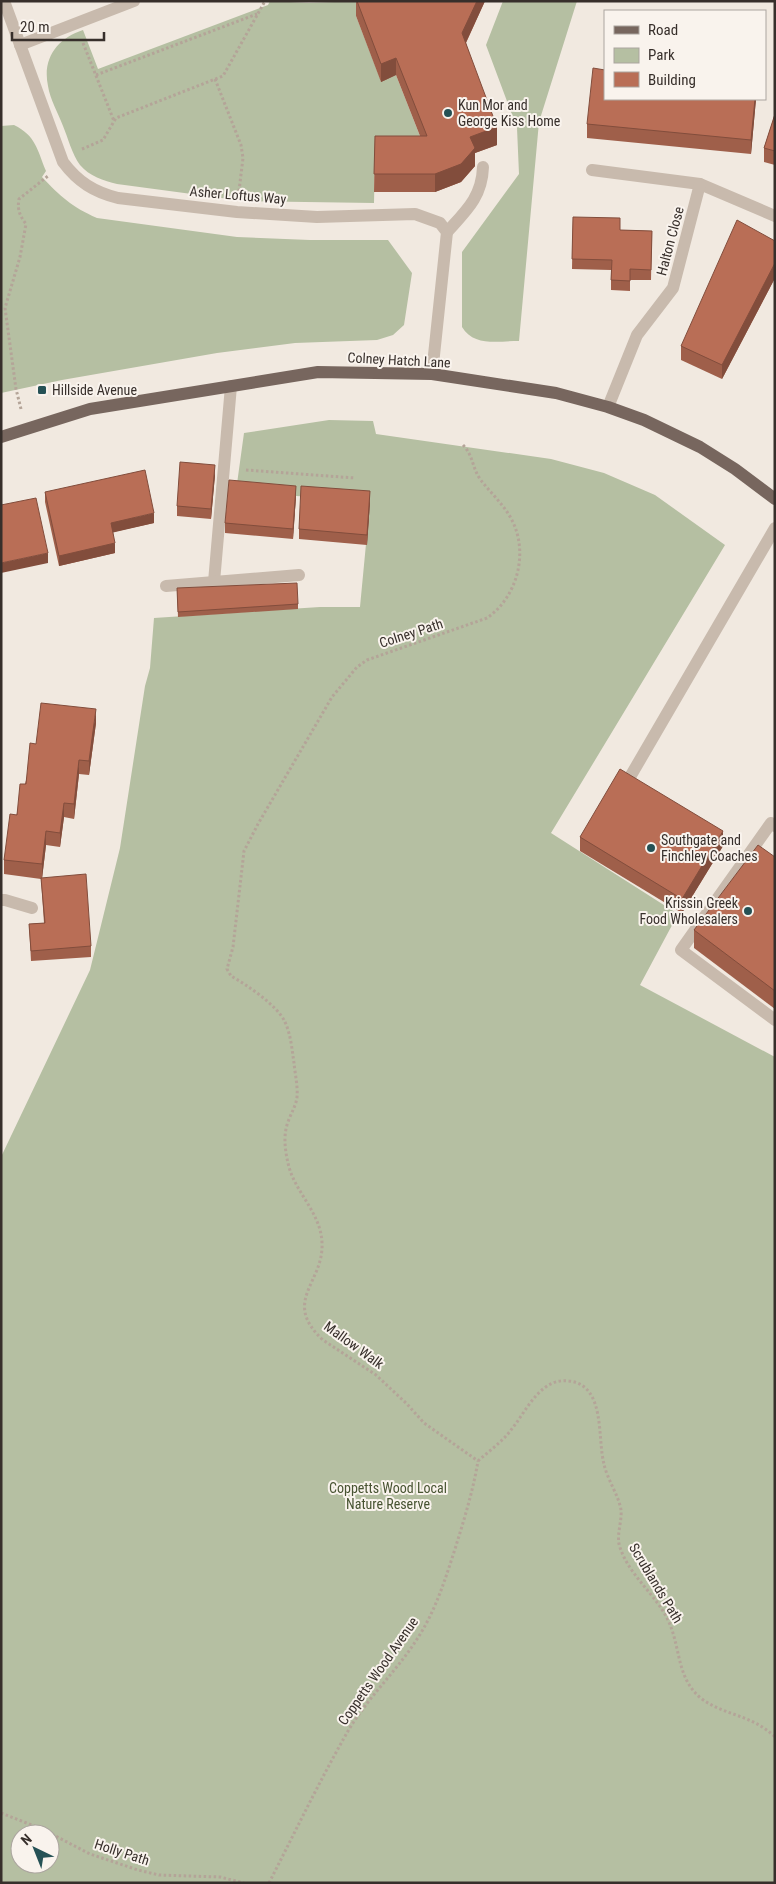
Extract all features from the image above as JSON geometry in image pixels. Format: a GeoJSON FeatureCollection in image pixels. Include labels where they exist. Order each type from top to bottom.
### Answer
{"type":"FeatureCollection","features":[{"type":"Feature","properties":{"kind":"main road","name":"Colney Hatch Lane"},"geometry":{"type":"LineString","coordinates":[[1,437],[90,409],[230,386],[327,372],[432,374],[556,393],[608,407],[658,426],[700,447],[775,499]]}},
{"type":"Feature","properties":{"kind":"street","name":"Asher Loftus Way"},"geometry":{"type":"LineString","coordinates":[[4,1],[63,162],[72,174],[87,187],[101,194],[118,198],[237,212],[317,216],[415,214],[440,223],[447,232]]}},
{"type":"Feature","properties":{"kind":"street"},"geometry":{"type":"LineString","coordinates":[[20,45],[134,1]]}},
{"type":"Feature","properties":{"kind":"street"},"geometry":{"type":"LineString","coordinates":[[432,374],[447,232],[473,203],[478,194],[483,180],[483,167]]}},
{"type":"Feature","properties":{"kind":"street"},"geometry":{"type":"LineString","coordinates":[[592,170],[700,184],[775,216]]}},
{"type":"Feature","properties":{"kind":"street","name":"Halton Close"},"geometry":{"type":"LineString","coordinates":[[608,407],[637,335],[673,288],[700,184]]}},
{"type":"Feature","properties":{"kind":"street"},"geometry":{"type":"LineString","coordinates":[[214,582],[230,386]]}},
{"type":"Feature","properties":{"kind":"street"},"geometry":{"type":"LineString","coordinates":[[630,777],[775,528]]}},
{"type":"Feature","properties":{"kind":"street"},"geometry":{"type":"LineString","coordinates":[[166,586],[299,575]]}},
{"type":"Feature","properties":{"kind":"street"},"geometry":{"type":"LineString","coordinates":[[774,822],[681,950],[775,1020]]}},
{"type":"Feature","properties":{"kind":"street"},"geometry":{"type":"LineString","coordinates":[[1,900],[32,908]]}},
{"type":"Feature","properties":{"kind":"path"},"geometry":{"type":"LineString","coordinates":[[16,389],[5,308],[20,256],[26,224],[20,216],[19,199],[74,152],[103,140],[116,118],[223,76],[265,1]]}},
{"type":"Feature","properties":{"kind":"path"},"geometry":{"type":"LineString","coordinates":[[96,76],[258,14]]}},
{"type":"Feature","properties":{"kind":"path"},"geometry":{"type":"LineString","coordinates":[[75,24],[114,122]]}},
{"type":"Feature","properties":{"kind":"path"},"geometry":{"type":"LineString","coordinates":[[215,79],[241,145],[243,158],[240,186]]}},
{"type":"Feature","properties":{"kind":"path","name":"Colney Path"},"geometry":{"type":"LineString","coordinates":[[233,947],[244,851],[332,697],[357,667],[378,656],[487,618],[499,608],[511,592],[518,574],[520,550],[517,531],[510,516],[478,475],[473,467],[469,452],[463,445]]}},
{"type":"Feature","properties":{"kind":"path"},"geometry":{"type":"LineString","coordinates":[[223,469],[355,478]]}},
{"type":"Feature","properties":{"kind":"path","name":"Mallow Walk"},"geometry":{"type":"LineString","coordinates":[[233,947],[227,972],[276,1010],[285,1021],[291,1044],[297,1093],[296,1103],[286,1128],[288,1164],[299,1190],[317,1221],[322,1242],[318,1264],[306,1297],[305,1318],[322,1340],[376,1375],[408,1404],[424,1423],[478,1461]]}},
{"type":"Feature","properties":{"kind":"path","name":"Scrublands Path"},"geometry":{"type":"LineString","coordinates":[[478,1461],[511,1431],[528,1406],[544,1388],[555,1382],[566,1380],[580,1384],[586,1389],[597,1410],[604,1466],[621,1509],[619,1542],[631,1567],[656,1600],[668,1620],[684,1676],[691,1689],[702,1699],[759,1724],[775,1737]]}},
{"type":"Feature","properties":{"kind":"path","name":"Coppetts Wood Avenue"},"geometry":{"type":"LineString","coordinates":[[269,1883],[348,1731],[372,1696],[414,1644],[430,1616],[440,1594],[473,1491],[478,1461]]}},
{"type":"Feature","properties":{"kind":"path","name":"Holly Path"},"geometry":{"type":"LineString","coordinates":[[1,1813],[42,1829],[90,1854],[138,1870],[159,1875],[220,1877],[244,1883]]}},
{"type":"Feature","properties":{"kind":"green space"},"geometry":{"type":"Polygon","coordinates":[[[270,1],[309,3],[359,1],[356,16],[381,81],[396,75],[427,154],[375,154],[374,203],[244,201],[117,184],[92,175],[80,165],[72,151],[48,86],[47,67],[54,50],[59,44],[66,38],[83,30],[98,69],[268,5],[270,1]]]}},
{"type":"Feature","properties":{"kind":"green space"},"geometry":{"type":"Polygon","coordinates":[[[503,1],[577,1],[539,122],[519,341],[487,342],[473,338],[462,327],[462,252],[519,174],[517,128],[486,45],[503,1]]]}},
{"type":"Feature","properties":{"kind":"green space"},"geometry":{"type":"Polygon","coordinates":[[[14,125],[27,134],[35,144],[46,171],[42,177],[80,210],[97,218],[237,237],[310,240],[388,240],[412,273],[404,325],[393,335],[377,340],[295,343],[217,353],[62,380],[1,393],[1,126],[14,125]]]}},
{"type":"Feature","properties":{"kind":"green space","name":"Coppetts Wood Local Nature Reserve"},"geometry":{"type":"Polygon","coordinates":[[[329,420],[373,421],[376,434],[551,459],[604,473],[655,495],[725,545],[551,833],[678,914],[640,985],[775,1057],[775,1883],[1,1883],[1,1157],[90,970],[120,848],[145,686],[150,668],[154,618],[320,607],[360,607],[370,502],[236,491],[244,433],[329,420]]]}},
{"type":"Feature","properties":{"kind":"building","name":"Kun Mor and George Kiss Home"},"geometry":{"type":"Polygon","coordinates":[[[357,1],[477,1],[462,33],[497,127],[470,137],[475,148],[461,164],[435,174],[374,174],[375,136],[427,136],[396,58],[381,64],[357,1]]]}},
{"type":"Feature","properties":{"kind":"building"},"geometry":{"type":"Polygon","coordinates":[[[593,68],[604,70],[604,100],[755,100],[751,140],[587,124],[593,68]]]}},
{"type":"Feature","properties":{"kind":"building"},"geometry":{"type":"Polygon","coordinates":[[[775,114],[775,151],[764,148],[775,114]]]}},
{"type":"Feature","properties":{"kind":"building"},"geometry":{"type":"Polygon","coordinates":[[[573,217],[620,218],[620,230],[652,231],[651,270],[630,269],[630,281],[611,280],[612,260],[572,259],[573,217]]]}},
{"type":"Feature","properties":{"kind":"building"},"geometry":{"type":"Polygon","coordinates":[[[737,220],[775,241],[775,263],[722,365],[681,346],[737,220]]]}},
{"type":"Feature","properties":{"kind":"building"},"geometry":{"type":"Polygon","coordinates":[[[180,462],[215,465],[211,509],[177,506],[180,462]]]}},
{"type":"Feature","properties":{"kind":"building"},"geometry":{"type":"Polygon","coordinates":[[[145,470],[154,513],[111,523],[115,543],[59,556],[45,492],[145,470]]]}},
{"type":"Feature","properties":{"kind":"building"},"geometry":{"type":"Polygon","coordinates":[[[229,480],[296,486],[293,529],[225,523],[229,480]]]}},
{"type":"Feature","properties":{"kind":"building"},"geometry":{"type":"Polygon","coordinates":[[[301,486],[370,491],[367,535],[299,529],[301,486]]]}},
{"type":"Feature","properties":{"kind":"building"},"geometry":{"type":"Polygon","coordinates":[[[36,498],[48,553],[1,563],[1,505],[36,498]]]}},
{"type":"Feature","properties":{"kind":"building"},"geometry":{"type":"Polygon","coordinates":[[[297,583],[298,604],[178,612],[177,588],[297,583]]]}},
{"type":"Feature","properties":{"kind":"building"},"geometry":{"type":"Polygon","coordinates":[[[41,703],[96,709],[89,761],[79,760],[74,804],[64,803],[60,833],[46,831],[42,864],[4,860],[10,814],[17,815],[20,784],[26,784],[30,743],[36,744],[41,703]]]}},
{"type":"Feature","properties":{"kind":"building","name":"Southgate and Finchley Coaches"},"geometry":{"type":"Polygon","coordinates":[[[620,769],[723,831],[682,899],[580,837],[620,769]]]}},
{"type":"Feature","properties":{"kind":"building","name":"Krissin Greek Food Wholesalers"},"geometry":{"type":"Polygon","coordinates":[[[758,845],[775,857],[775,991],[694,930],[758,845]]]}},
{"type":"Feature","properties":{"kind":"building"},"geometry":{"type":"Polygon","coordinates":[[[86,874],[91,946],[31,951],[29,924],[45,923],[41,878],[86,874]]]}},
{"type":"Feature","properties":{"kind":"place","name":"Kun Mor and George Kiss Home"},"geometry":{"type":"Point","coordinates":[448,113]}},
{"type":"Feature","properties":{"kind":"place","name":"Hillside Avenue"},"geometry":{"type":"Point","coordinates":[42,390]}},
{"type":"Feature","properties":{"kind":"place","name":"Southgate and Finchley Coaches"},"geometry":{"type":"Point","coordinates":[651,848]}},
{"type":"Feature","properties":{"kind":"place","name":"Krissin Greek Food Wholesalers"},"geometry":{"type":"Point","coordinates":[748,911]}}]}
